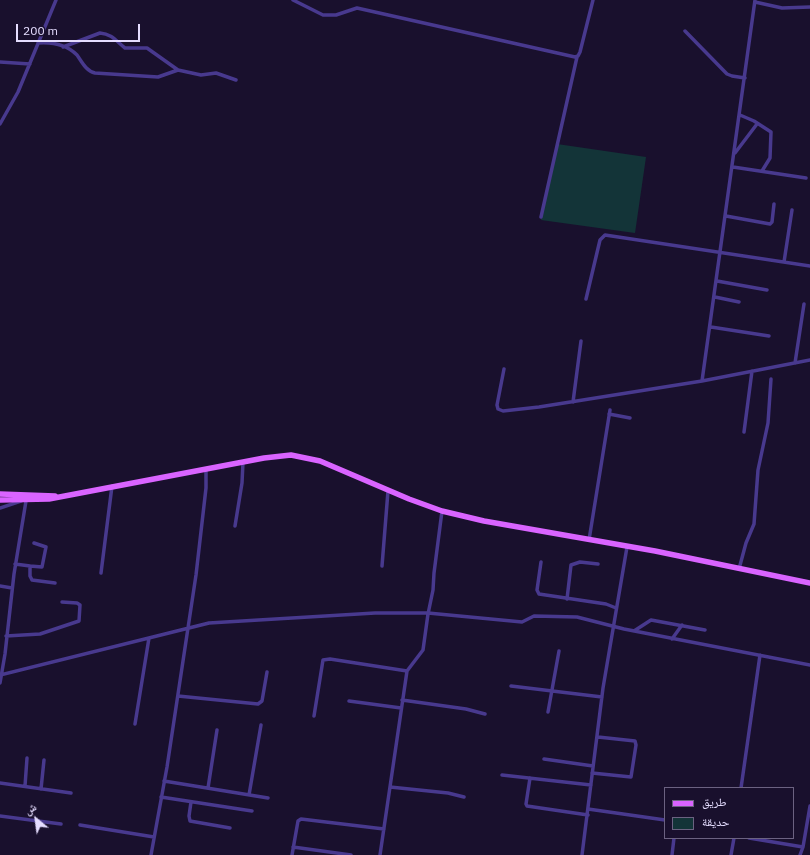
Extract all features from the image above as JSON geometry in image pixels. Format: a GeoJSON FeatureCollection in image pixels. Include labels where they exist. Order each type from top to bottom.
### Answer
{"type":"FeatureCollection","features":[{"type":"Feature","properties":{"kind":"main road"},"geometry":{"type":"LineString","coordinates":[[0,500],[24,501],[62,496],[206,468],[280,456],[309,458],[344,470],[388,490],[442,511],[503,525],[627,547],[810,583]]}},
{"type":"Feature","properties":{"kind":"main road"},"geometry":{"type":"LineString","coordinates":[[0,494],[62,496]]}},
{"type":"Feature","properties":{"kind":"street"},"geometry":{"type":"LineString","coordinates":[[0,124],[18,92],[56,0]]}},
{"type":"Feature","properties":{"kind":"street"},"geometry":{"type":"LineString","coordinates":[[294,0],[323,15],[338,14],[357,8],[577,57]]}},
{"type":"Feature","properties":{"kind":"street"},"geometry":{"type":"LineString","coordinates":[[540,217],[577,57],[580,52],[593,0]]}},
{"type":"Feature","properties":{"kind":"street"},"geometry":{"type":"LineString","coordinates":[[702,381],[711,327],[755,1],[782,8],[810,7]]}},
{"type":"Feature","properties":{"kind":"street"},"geometry":{"type":"LineString","coordinates":[[686,31],[727,74],[745,78]]}},
{"type":"Feature","properties":{"kind":"street"},"geometry":{"type":"LineString","coordinates":[[63,46],[100,33],[106,33],[111,35],[125,48],[147,48],[178,70],[201,75],[216,73],[236,80]]}},
{"type":"Feature","properties":{"kind":"street"},"geometry":{"type":"LineString","coordinates":[[38,43],[49,42],[71,50],[89,70],[95,73],[158,77],[178,70]]}},
{"type":"Feature","properties":{"kind":"street"},"geometry":{"type":"LineString","coordinates":[[0,62],[30,64]]}},
{"type":"Feature","properties":{"kind":"street"},"geometry":{"type":"LineString","coordinates":[[740,115],[766,128],[771,134],[770,158],[762,171]]}},
{"type":"Feature","properties":{"kind":"street"},"geometry":{"type":"LineString","coordinates":[[734,154],[757,124]]}},
{"type":"Feature","properties":{"kind":"street"},"geometry":{"type":"LineString","coordinates":[[733,166],[806,178]]}},
{"type":"Feature","properties":{"kind":"street"},"geometry":{"type":"LineString","coordinates":[[726,216],[770,224],[772,222],[774,204]]}},
{"type":"Feature","properties":{"kind":"street"},"geometry":{"type":"LineString","coordinates":[[784,262],[792,210]]}},
{"type":"Feature","properties":{"kind":"street"},"geometry":{"type":"LineString","coordinates":[[586,299],[600,240],[603,236],[648,241],[810,266]]}},
{"type":"Feature","properties":{"kind":"street"},"geometry":{"type":"LineString","coordinates":[[717,282],[767,290]]}},
{"type":"Feature","properties":{"kind":"street"},"geometry":{"type":"LineString","coordinates":[[715,297],[740,302]]}},
{"type":"Feature","properties":{"kind":"street"},"geometry":{"type":"LineString","coordinates":[[795,363],[804,304]]}},
{"type":"Feature","properties":{"kind":"street"},"geometry":{"type":"LineString","coordinates":[[711,327],[769,336]]}},
{"type":"Feature","properties":{"kind":"street"},"geometry":{"type":"LineString","coordinates":[[573,402],[581,341]]}},
{"type":"Feature","properties":{"kind":"street"},"geometry":{"type":"LineString","coordinates":[[504,369],[497,403],[497,408],[500,410],[539,407],[573,402],[702,381],[810,360]]}},
{"type":"Feature","properties":{"kind":"street"},"geometry":{"type":"LineString","coordinates":[[744,432],[752,371]]}},
{"type":"Feature","properties":{"kind":"street"},"geometry":{"type":"LineString","coordinates":[[739,569],[746,543],[754,524],[758,470],[768,423],[770,379]]}},
{"type":"Feature","properties":{"kind":"street"},"geometry":{"type":"LineString","coordinates":[[589,540],[610,412],[628,416],[630,418]]}},
{"type":"Feature","properties":{"kind":"street"},"geometry":{"type":"LineString","coordinates":[[235,526],[242,483],[243,462]]}},
{"type":"Feature","properties":{"kind":"street"},"geometry":{"type":"LineString","coordinates":[[151,855],[178,696],[203,524],[206,468]]}},
{"type":"Feature","properties":{"kind":"street"},"geometry":{"type":"LineString","coordinates":[[101,573],[112,486]]}},
{"type":"Feature","properties":{"kind":"street"},"geometry":{"type":"LineString","coordinates":[[382,566],[388,490]]}},
{"type":"Feature","properties":{"kind":"street"},"geometry":{"type":"LineString","coordinates":[[0,508],[24,501],[0,682]]}},
{"type":"Feature","properties":{"kind":"street"},"geometry":{"type":"LineString","coordinates":[[380,855],[407,671],[423,652],[428,613],[433,590],[442,511]]}},
{"type":"Feature","properties":{"kind":"street"},"geometry":{"type":"LineString","coordinates":[[15,564],[43,566],[46,547],[34,543]]}},
{"type":"Feature","properties":{"kind":"street"},"geometry":{"type":"LineString","coordinates":[[582,855],[602,697],[627,547]]}},
{"type":"Feature","properties":{"kind":"street"},"geometry":{"type":"LineString","coordinates":[[541,562],[537,590],[538,594],[609,605],[616,608]]}},
{"type":"Feature","properties":{"kind":"street"},"geometry":{"type":"LineString","coordinates":[[567,599],[571,565],[580,562],[598,564]]}},
{"type":"Feature","properties":{"kind":"street"},"geometry":{"type":"LineString","coordinates":[[30,566],[30,576],[32,580],[55,583]]}},
{"type":"Feature","properties":{"kind":"street"},"geometry":{"type":"LineString","coordinates":[[0,586],[12,588]]}},
{"type":"Feature","properties":{"kind":"street"},"geometry":{"type":"LineString","coordinates":[[6,636],[40,634],[79,621],[80,605],[77,603],[62,602]]}},
{"type":"Feature","properties":{"kind":"street"},"geometry":{"type":"LineString","coordinates":[[1,674],[209,623],[375,612],[428,613],[522,622],[534,616],[574,617],[613,627],[810,665]]}},
{"type":"Feature","properties":{"kind":"street"},"geometry":{"type":"LineString","coordinates":[[634,631],[651,620],[705,630]]}},
{"type":"Feature","properties":{"kind":"street"},"geometry":{"type":"LineString","coordinates":[[672,639],[682,625]]}},
{"type":"Feature","properties":{"kind":"street"},"geometry":{"type":"LineString","coordinates":[[135,724],[149,638]]}},
{"type":"Feature","properties":{"kind":"street"},"geometry":{"type":"LineString","coordinates":[[548,712],[559,651]]}},
{"type":"Feature","properties":{"kind":"street"},"geometry":{"type":"LineString","coordinates":[[741,787],[760,655]]}},
{"type":"Feature","properties":{"kind":"street"},"geometry":{"type":"LineString","coordinates":[[314,716],[323,660],[330,659],[407,671]]}},
{"type":"Feature","properties":{"kind":"street"},"geometry":{"type":"LineString","coordinates":[[178,696],[258,704],[262,700],[267,672]]}},
{"type":"Feature","properties":{"kind":"street"},"geometry":{"type":"LineString","coordinates":[[511,686],[602,697]]}},
{"type":"Feature","properties":{"kind":"street"},"geometry":{"type":"LineString","coordinates":[[402,700],[466,709],[485,714]]}},
{"type":"Feature","properties":{"kind":"street"},"geometry":{"type":"LineString","coordinates":[[349,701],[401,708]]}},
{"type":"Feature","properties":{"kind":"street"},"geometry":{"type":"LineString","coordinates":[[249,795],[261,725]]}},
{"type":"Feature","properties":{"kind":"street"},"geometry":{"type":"LineString","coordinates":[[208,788],[217,730]]}},
{"type":"Feature","properties":{"kind":"street"},"geometry":{"type":"LineString","coordinates":[[592,773],[631,777],[636,745],[635,741],[598,737]]}},
{"type":"Feature","properties":{"kind":"street"},"geometry":{"type":"LineString","coordinates":[[25,786],[27,758]]}},
{"type":"Feature","properties":{"kind":"street"},"geometry":{"type":"LineString","coordinates":[[544,759],[593,766]]}},
{"type":"Feature","properties":{"kind":"street"},"geometry":{"type":"LineString","coordinates":[[41,789],[44,760]]}},
{"type":"Feature","properties":{"kind":"street"},"geometry":{"type":"LineString","coordinates":[[502,775],[591,786]]}},
{"type":"Feature","properties":{"kind":"street"},"geometry":{"type":"LineString","coordinates":[[530,778],[526,804],[527,806],[588,815]]}},
{"type":"Feature","properties":{"kind":"street"},"geometry":{"type":"LineString","coordinates":[[164,781],[268,798]]}},
{"type":"Feature","properties":{"kind":"street"},"geometry":{"type":"LineString","coordinates":[[0,783],[71,793]]}},
{"type":"Feature","properties":{"kind":"street"},"geometry":{"type":"LineString","coordinates":[[390,787],[448,793],[464,797]]}},
{"type":"Feature","properties":{"kind":"street"},"geometry":{"type":"LineString","coordinates":[[161,797],[252,811]]}},
{"type":"Feature","properties":{"kind":"street"},"geometry":{"type":"LineString","coordinates":[[191,802],[189,816],[190,821],[230,828]]}},
{"type":"Feature","properties":{"kind":"street"},"geometry":{"type":"LineString","coordinates":[[800,855],[810,806]]}},
{"type":"Feature","properties":{"kind":"street"},"geometry":{"type":"LineString","coordinates":[[588,809],[664,820]]}},
{"type":"Feature","properties":{"kind":"street"},"geometry":{"type":"LineString","coordinates":[[0,816],[61,824]]}},
{"type":"Feature","properties":{"kind":"street"},"geometry":{"type":"LineString","coordinates":[[292,855],[298,821],[301,819],[384,830]]}},
{"type":"Feature","properties":{"kind":"street"},"geometry":{"type":"LineString","coordinates":[[80,825],[154,837]]}},
{"type":"Feature","properties":{"kind":"street"},"geometry":{"type":"LineString","coordinates":[[672,855],[674,839]]}},
{"type":"Feature","properties":{"kind":"street"},"geometry":{"type":"LineString","coordinates":[[731,855],[734,839]]}},
{"type":"Feature","properties":{"kind":"street"},"geometry":{"type":"LineString","coordinates":[[756,839],[803,846]]}},
{"type":"Feature","properties":{"kind":"street"},"geometry":{"type":"LineString","coordinates":[[293,847],[351,855]]}},
{"type":"Feature","properties":{"kind":"green space"},"geometry":{"type":"Polygon","coordinates":[[[557,144],[646,157],[635,233],[541,220],[557,144]]]}}]}
